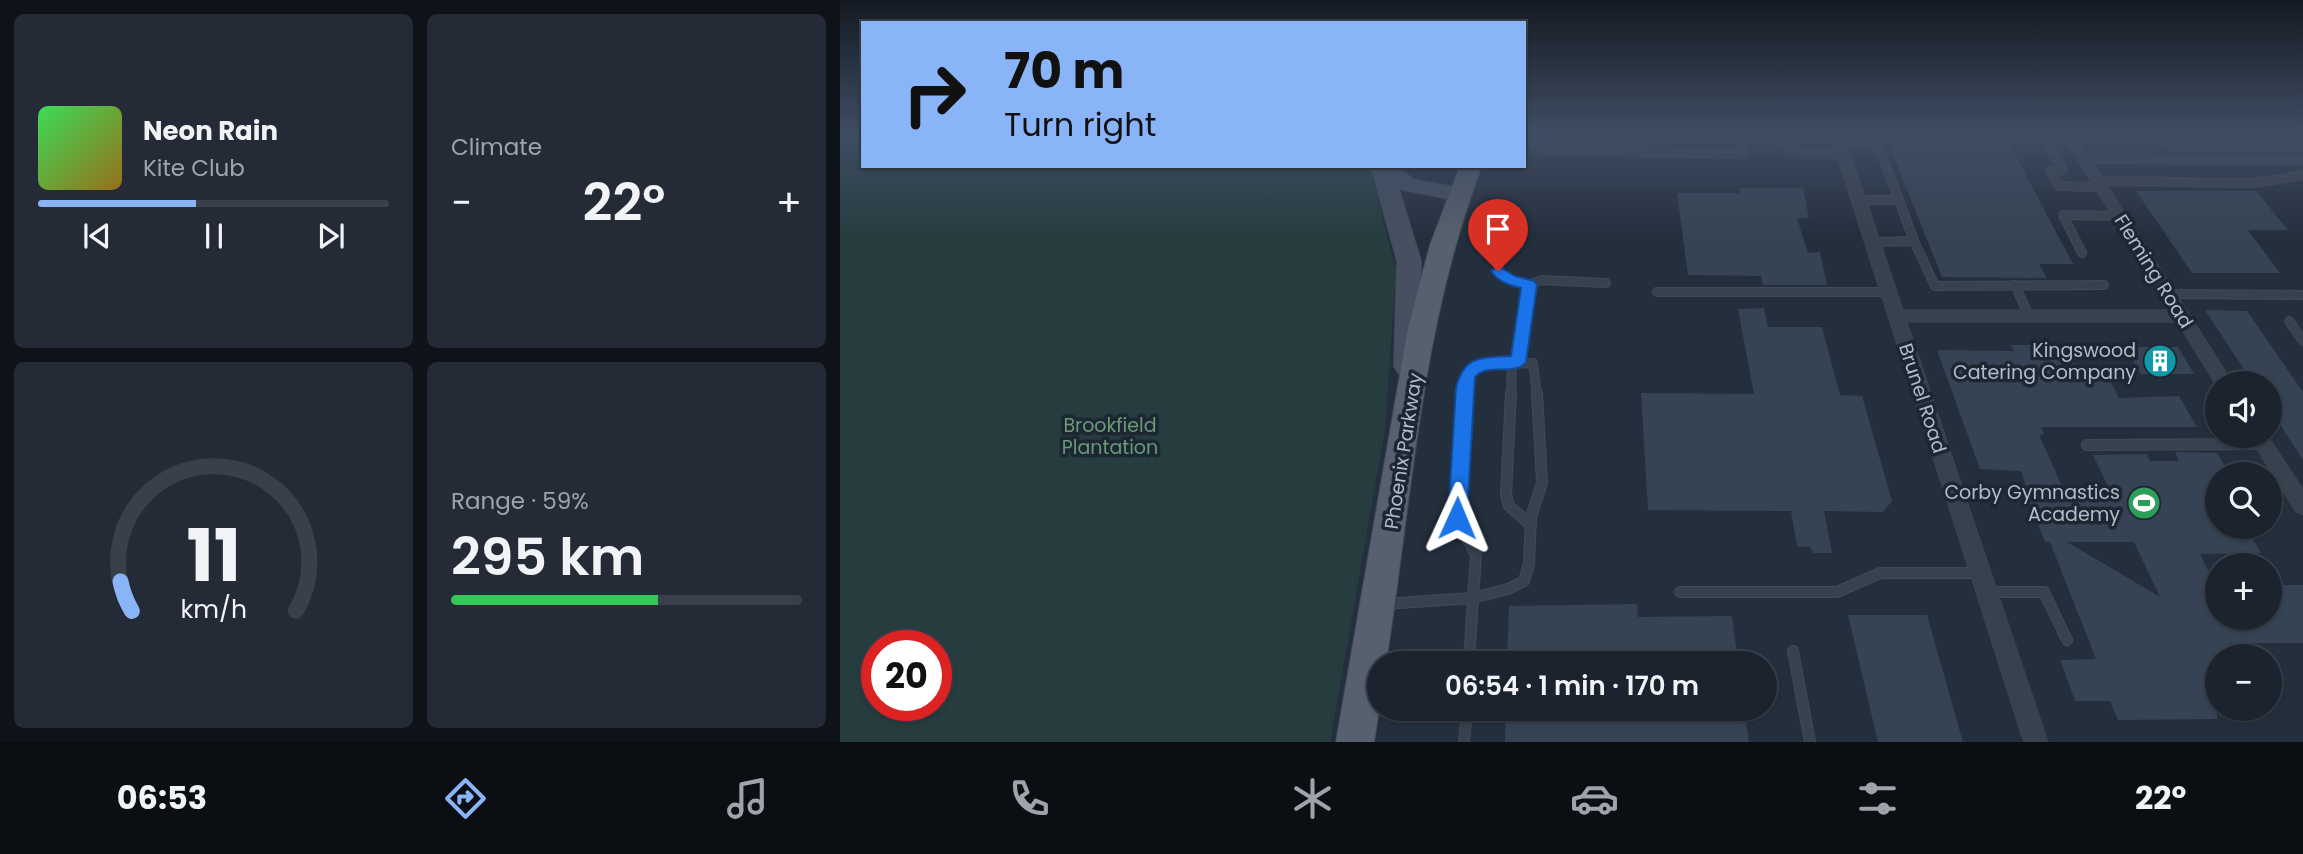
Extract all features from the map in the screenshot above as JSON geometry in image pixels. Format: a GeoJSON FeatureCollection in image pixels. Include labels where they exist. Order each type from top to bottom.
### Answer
{"type":"FeatureCollection","features":[{"type":"Feature","properties":{"kind":"main road","name":"Phoenix Parkway"},"geometry":{"type":"LineString","coordinates":[[1355,742],[1407,417],[1434,273],[1470,168]]}},
{"type":"Feature","properties":{"kind":"street"},"geometry":{"type":"LineString","coordinates":[[1381,168],[1409,261],[1407,417]]}},
{"type":"Feature","properties":{"kind":"street"},"geometry":{"type":"LineString","coordinates":[[1382,168],[1409,186],[1459,194]]}},
{"type":"Feature","properties":{"kind":"street","name":"Brunel Road"},"geometry":{"type":"LineString","coordinates":[[1847,168],[2036,742]]}},
{"type":"Feature","properties":{"kind":"street","name":"Fleming Road"},"geometry":{"type":"LineString","coordinates":[[2089,168],[2216,371]]}},
{"type":"Feature","properties":{"kind":"street"},"geometry":{"type":"LineString","coordinates":[[1896,316],[2181,316]]}},
{"type":"Feature","properties":{"kind":"street"},"geometry":{"type":"LineString","coordinates":[[2267,448],[2298,489],[2303,506]]}},
{"type":"Feature","properties":{"kind":"lane"},"geometry":{"type":"LineString","coordinates":[[1886,168],[1914,241],[1935,285],[2104,285]]}},
{"type":"Feature","properties":{"kind":"lane"},"geometry":{"type":"LineString","coordinates":[[2062,168],[2063,170],[2050,171],[2059,186],[2254,183],[2269,182],[2276,177],[2303,175]]}},
{"type":"Feature","properties":{"kind":"lane"},"geometry":{"type":"LineString","coordinates":[[1858,200],[1899,200]]}},
{"type":"Feature","properties":{"kind":"lane"},"geometry":{"type":"LineString","coordinates":[[2082,253],[2063,215],[2120,216]]}},
{"type":"Feature","properties":{"kind":"lane"},"geometry":{"type":"LineString","coordinates":[[1872,242],[1914,241]]}},
{"type":"Feature","properties":{"kind":"lane"},"geometry":{"type":"LineString","coordinates":[[1499,252],[1498,271],[1503,277],[1529,285],[1541,280],[1606,283]]}},
{"type":"Feature","properties":{"kind":"lane"},"geometry":{"type":"LineString","coordinates":[[1529,285],[1515,362],[1506,495],[1509,506],[1531,525]]}},
{"type":"Feature","properties":{"kind":"lane"},"geometry":{"type":"LineString","coordinates":[[2015,285],[2029,316]]}},
{"type":"Feature","properties":{"kind":"lane"},"geometry":{"type":"LineString","coordinates":[[1657,292],[1888,292]]}},
{"type":"Feature","properties":{"kind":"lane"},"geometry":{"type":"LineString","coordinates":[[2168,294],[2303,295]]}},
{"type":"Feature","properties":{"kind":"lane"},"geometry":{"type":"LineString","coordinates":[[2289,321],[2303,341]]}},
{"type":"Feature","properties":{"kind":"lane"},"geometry":{"type":"LineString","coordinates":[[1379,605],[1473,599],[1508,590],[1524,581],[1529,564],[1531,525],[1542,483],[1541,426],[1535,366],[1527,361],[1472,368],[1464,388],[1457,518],[1476,555],[1473,599],[1470,651]]}},
{"type":"Feature","properties":{"kind":"lane"},"geometry":{"type":"LineString","coordinates":[[2087,445],[2205,442]]}},
{"type":"Feature","properties":{"kind":"lane"},"geometry":{"type":"LineString","coordinates":[[1681,592],[1838,592],[1880,573],[1980,573]]}},
{"type":"Feature","properties":{"kind":"lane"},"geometry":{"type":"LineString","coordinates":[[1986,592],[2044,592],[2067,640]]}},
{"type":"Feature","properties":{"kind":"lane"},"geometry":{"type":"LineString","coordinates":[[1793,651],[1810,742]]}},
{"type":"Feature","properties":{"kind":"lane"},"geometry":{"type":"LineString","coordinates":[[1464,742],[1465,721]]}},
{"type":"Feature","properties":{"kind":"green space","name":"Brookfield Plantation"},"geometry":{"type":"Polygon","coordinates":[[[840,168],[1370,168],[1396,271],[1385,429],[1330,742],[840,742],[840,168]]]}},
{"type":"Feature","properties":{"kind":"building"},"geometry":{"type":"Polygon","coordinates":[[[1898,168],[2022,168],[2073,264],[2039,264],[2047,278],[1942,277],[1898,168]]]}},
{"type":"Feature","properties":{"kind":"building"},"geometry":{"type":"Polygon","coordinates":[[[1740,188],[1803,188],[1809,218],[1797,218],[1808,253],[1820,252],[1827,285],[1763,285],[1761,276],[1688,275],[1677,193],[1740,193],[1740,188]]]}},
{"type":"Feature","properties":{"kind":"building"},"geometry":{"type":"Polygon","coordinates":[[[2136,191],[2256,191],[2288,230],[2248,230],[2280,273],[2192,273],[2136,191]]]}},
{"type":"Feature","properties":{"kind":"building"},"geometry":{"type":"Polygon","coordinates":[[[1764,308],[1768,327],[1822,327],[1840,395],[1862,396],[1892,501],[1883,512],[1824,511],[1832,553],[1813,553],[1810,547],[1797,546],[1791,511],[1648,510],[1641,393],[1754,394],[1738,309],[1764,308]]]}},
{"type":"Feature","properties":{"kind":"building"},"geometry":{"type":"Polygon","coordinates":[[[2205,310],[2247,311],[2303,392],[2303,460],[2282,428],[2282,371],[2245,371],[2205,310]]]}},
{"type":"Feature","properties":{"kind":"building"},"geometry":{"type":"Polygon","coordinates":[[[2011,345],[2065,345],[2076,367],[2103,367],[2119,398],[2179,396],[2197,427],[2041,427],[2044,434],[2039,435],[2067,497],[2113,497],[2093,455],[2147,454],[2150,461],[2179,461],[2175,452],[2217,453],[2222,462],[2205,462],[2205,539],[2253,539],[2261,553],[2200,554],[2205,564],[2205,630],[2282,630],[2282,585],[2303,585],[2303,643],[2205,644],[2205,719],[2118,720],[2110,701],[2075,701],[2060,660],[2096,659],[2050,542],[2045,542],[2027,497],[2021,471],[1980,469],[1937,350],[2014,351],[2011,345]],[[2067,542],[2160,597],[2134,542],[2067,542]]]}},
{"type":"Feature","properties":{"kind":"building","name":"Kingswood Catering Company"},"geometry":{"type":"Polygon","coordinates":[[[2125,347],[2178,347],[2194,374],[2141,374],[2125,347]]]}},
{"type":"Feature","properties":{"kind":"building"},"geometry":{"type":"Polygon","coordinates":[[[1637,604],[1638,617],[1732,616],[1736,651],[1507,651],[1509,606],[1637,604]]]}},
{"type":"Feature","properties":{"kind":"building"},"geometry":{"type":"Polygon","coordinates":[[[1848,615],[1927,615],[1963,742],[1878,742],[1848,615]]]}},
{"type":"Feature","properties":{"kind":"building"},"geometry":{"type":"Polygon","coordinates":[[[1506,721],[1746,721],[1749,742],[1505,742],[1506,721]]]}},
{"type":"Feature","properties":{"kind":"place","name":"Kingswood Catering Company"},"geometry":{"type":"Point","coordinates":[2160,361]}},
{"type":"Feature","properties":{"kind":"place","name":"Corby Gymnastics Academy"},"geometry":{"type":"Point","coordinates":[2144,503]}},
{"type":"Feature","properties":{"kind":"route"},"geometry":{"type":"LineString","coordinates":[[1457,518],[1464,388],[1467,376],[1472,368],[1480,365],[1518,362],[1529,285],[1510,281],[1498,271]]}}]}
